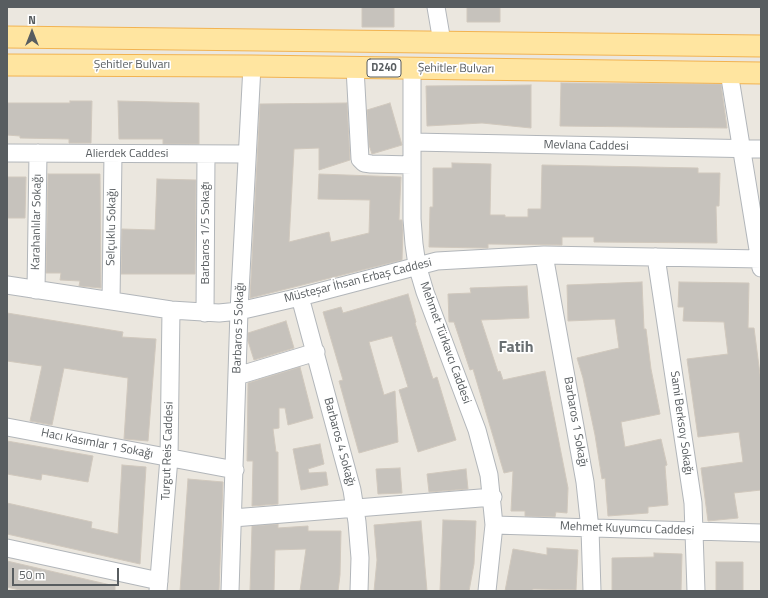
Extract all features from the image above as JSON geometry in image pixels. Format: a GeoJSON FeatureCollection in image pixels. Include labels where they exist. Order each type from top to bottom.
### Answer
{"type":"FeatureCollection","features":[{"type":"Feature","properties":{"kind":"main road","name":"D240"},"geometry":{"type":"LineString","coordinates":[[7,37],[761,46]]}},
{"type":"Feature","properties":{"kind":"main road","name":"Şehitler Bulvarı"},"geometry":{"type":"LineString","coordinates":[[7,65],[252,66],[761,73]]}},
{"type":"Feature","properties":{"kind":"street"},"geometry":{"type":"LineString","coordinates":[[436,7],[442,42]]}},
{"type":"Feature","properties":{"kind":"street","name":"Barbaros 5 Sokağı"},"geometry":{"type":"LineString","coordinates":[[230,591],[239,311],[246,154],[252,66]]}},
{"type":"Feature","properties":{"kind":"street"},"geometry":{"type":"LineString","coordinates":[[355,68],[358,151],[360,159],[364,163],[371,164],[412,165]]}},
{"type":"Feature","properties":{"kind":"street","name":"Mehmet Türkavcı Caddesi"},"geometry":{"type":"LineString","coordinates":[[412,69],[412,219],[417,265],[425,292],[478,430],[489,475],[493,497],[494,525],[487,591]]}},
{"type":"Feature","properties":{"kind":"street"},"geometry":{"type":"LineString","coordinates":[[729,72],[761,262]]}},
{"type":"Feature","properties":{"kind":"street","name":"Mevlana Caddesi"},"geometry":{"type":"LineString","coordinates":[[412,142],[761,149]]}},
{"type":"Feature","properties":{"kind":"street","name":"Alierdek Caddesi"},"geometry":{"type":"LineString","coordinates":[[7,153],[246,154]]}},
{"type":"Feature","properties":{"kind":"street","name":"Karahanlılar Sokağı"},"geometry":{"type":"LineString","coordinates":[[36,290],[38,154]]}},
{"type":"Feature","properties":{"kind":"street","name":"Selçuklu Sokağı"},"geometry":{"type":"LineString","coordinates":[[111,301],[113,154]]}},
{"type":"Feature","properties":{"kind":"street","name":"Barbaros 1/5 Sokağı"},"geometry":{"type":"LineString","coordinates":[[205,313],[206,154]]}},
{"type":"Feature","properties":{"kind":"street","name":"Müsteşar İhsan Erbaş Caddesi"},"geometry":{"type":"LineString","coordinates":[[7,285],[171,310],[205,313],[239,311],[300,297],[417,265],[466,258],[544,255],[656,257],[761,262]]}},
{"type":"Feature","properties":{"kind":"street","name":"Barbaros 1 Sokağı"},"geometry":{"type":"LineString","coordinates":[[544,255],[586,482],[590,529],[592,591]]}},
{"type":"Feature","properties":{"kind":"street","name":"Sami Berksoy Sokağı"},"geometry":{"type":"LineString","coordinates":[[656,257],[689,474],[695,531],[696,591]]}},
{"type":"Feature","properties":{"kind":"street","name":"Barbaros 4 Sokağı"},"geometry":{"type":"LineString","coordinates":[[300,297],[316,352],[355,508],[360,558],[359,591]]}},
{"type":"Feature","properties":{"kind":"street","name":"Turgut Reis Caddesi"},"geometry":{"type":"LineString","coordinates":[[158,586],[169,458],[171,310]]}},
{"type":"Feature","properties":{"kind":"street"},"geometry":{"type":"LineString","coordinates":[[237,376],[316,352]]}},
{"type":"Feature","properties":{"kind":"street","name":"Hacı Kasımlar 1 Sokağı"},"geometry":{"type":"LineString","coordinates":[[7,427],[235,470]]}},
{"type":"Feature","properties":{"kind":"street"},"geometry":{"type":"LineString","coordinates":[[233,518],[493,497]]}},
{"type":"Feature","properties":{"kind":"street","name":"Mehmet Kuyumcu Caddesi"},"geometry":{"type":"LineString","coordinates":[[494,525],[761,533]]}},
{"type":"Feature","properties":{"kind":"street"},"geometry":{"type":"LineString","coordinates":[[7,548],[158,586]]}},
{"type":"Feature","properties":{"kind":"building"},"geometry":{"type":"Polygon","coordinates":[[[362,7],[394,7],[394,27],[362,27],[362,7]]]}},
{"type":"Feature","properties":{"kind":"building"},"geometry":{"type":"Polygon","coordinates":[[[467,7],[500,7],[500,22],[467,22],[467,7]]]}},
{"type":"Feature","properties":{"kind":"building"},"geometry":{"type":"Polygon","coordinates":[[[561,83],[721,84],[727,128],[560,126],[561,83]]]}},
{"type":"Feature","properties":{"kind":"building"},"geometry":{"type":"Polygon","coordinates":[[[531,85],[531,128],[482,123],[427,126],[426,86],[531,85]]]}},
{"type":"Feature","properties":{"kind":"building"},"geometry":{"type":"Polygon","coordinates":[[[70,101],[92,101],[91,143],[69,143],[69,139],[20,138],[20,136],[7,135],[7,103],[70,103],[70,101]]]}},
{"type":"Feature","properties":{"kind":"building"},"geometry":{"type":"Polygon","coordinates":[[[118,101],[199,103],[199,144],[163,144],[163,139],[119,139],[118,101]]]}},
{"type":"Feature","properties":{"kind":"building"},"geometry":{"type":"Polygon","coordinates":[[[347,103],[350,160],[319,170],[319,148],[294,149],[289,242],[329,232],[331,242],[369,233],[370,200],[318,199],[319,174],[401,177],[399,220],[402,220],[403,230],[402,260],[250,298],[260,104],[347,103]]]}},
{"type":"Feature","properties":{"kind":"building"},"geometry":{"type":"Polygon","coordinates":[[[390,103],[402,145],[372,154],[369,145],[367,110],[390,103]]]}},
{"type":"Feature","properties":{"kind":"building"},"geometry":{"type":"Polygon","coordinates":[[[452,163],[491,164],[490,215],[505,215],[505,217],[528,217],[528,209],[541,209],[542,165],[698,168],[698,173],[720,173],[719,206],[716,206],[717,243],[594,242],[594,237],[562,237],[562,245],[488,244],[488,248],[429,247],[430,207],[433,207],[433,168],[452,168],[452,163]]]}},
{"type":"Feature","properties":{"kind":"building"},"geometry":{"type":"Polygon","coordinates":[[[48,174],[100,174],[101,288],[79,286],[80,281],[60,280],[61,273],[46,273],[48,174]]]}},
{"type":"Feature","properties":{"kind":"building"},"geometry":{"type":"Polygon","coordinates":[[[7,177],[26,177],[25,218],[7,218],[7,177]]]}},
{"type":"Feature","properties":{"kind":"building"},"geometry":{"type":"Polygon","coordinates":[[[157,179],[196,180],[195,274],[121,274],[122,229],[155,230],[157,179]]]}},
{"type":"Feature","properties":{"kind":"building"},"geometry":{"type":"Polygon","coordinates":[[[642,282],[644,329],[646,329],[651,369],[660,414],[621,422],[625,447],[661,439],[667,465],[665,466],[668,505],[648,507],[648,513],[608,516],[605,478],[602,479],[595,435],[583,378],[577,358],[619,348],[615,319],[568,321],[567,285],[642,282]]]}},
{"type":"Feature","properties":{"kind":"building"},"geometry":{"type":"Polygon","coordinates":[[[679,282],[749,283],[748,328],[754,328],[761,382],[761,490],[734,493],[738,518],[708,521],[701,468],[743,462],[739,432],[698,437],[687,359],[728,354],[724,322],[683,321],[684,307],[678,307],[679,282]]]}},
{"type":"Feature","properties":{"kind":"building"},"geometry":{"type":"Polygon","coordinates":[[[527,286],[529,318],[481,320],[498,372],[500,371],[503,380],[545,371],[568,488],[567,513],[556,512],[555,517],[525,516],[525,511],[511,511],[513,471],[504,473],[473,369],[470,370],[454,322],[449,322],[448,294],[471,293],[470,288],[527,286]]]}},
{"type":"Feature","properties":{"kind":"building"},"geometry":{"type":"Polygon","coordinates":[[[408,294],[416,322],[415,323],[433,379],[437,377],[456,440],[418,452],[399,390],[408,387],[392,336],[369,342],[384,395],[395,391],[398,442],[359,453],[339,381],[343,380],[323,312],[341,307],[343,313],[408,294]]]}},
{"type":"Feature","properties":{"kind":"building"},"geometry":{"type":"Polygon","coordinates":[[[7,313],[123,332],[122,337],[156,339],[148,441],[124,439],[128,378],[64,368],[52,425],[30,421],[42,366],[7,361],[7,313]]]}},
{"type":"Feature","properties":{"kind":"building"},"geometry":{"type":"Polygon","coordinates":[[[286,321],[294,348],[254,360],[248,341],[248,333],[286,321]]]}},
{"type":"Feature","properties":{"kind":"building"},"geometry":{"type":"Polygon","coordinates":[[[300,367],[313,418],[288,425],[285,408],[279,408],[279,428],[273,429],[276,452],[278,452],[278,504],[252,506],[253,461],[247,461],[248,383],[300,367]]]}},
{"type":"Feature","properties":{"kind":"building"},"geometry":{"type":"Polygon","coordinates":[[[7,441],[93,456],[88,482],[42,474],[41,480],[7,474],[7,441]]]}},
{"type":"Feature","properties":{"kind":"building"},"geometry":{"type":"Polygon","coordinates":[[[320,444],[324,464],[308,469],[309,473],[326,472],[328,485],[301,490],[293,449],[320,444]]]}},
{"type":"Feature","properties":{"kind":"building"},"geometry":{"type":"Polygon","coordinates":[[[122,465],[146,467],[140,564],[7,534],[7,503],[92,522],[91,528],[118,534],[122,465]]]}},
{"type":"Feature","properties":{"kind":"building"},"geometry":{"type":"Polygon","coordinates":[[[400,468],[402,493],[378,494],[376,469],[400,468]]]}},
{"type":"Feature","properties":{"kind":"building"},"geometry":{"type":"Polygon","coordinates":[[[466,469],[468,489],[429,492],[427,474],[466,469]]]}},
{"type":"Feature","properties":{"kind":"building"},"geometry":{"type":"Polygon","coordinates":[[[188,479],[223,482],[219,591],[180,591],[188,479]]]}},
{"type":"Feature","properties":{"kind":"building"},"geometry":{"type":"Polygon","coordinates":[[[443,520],[476,521],[474,564],[469,591],[440,591],[443,520]]]}},
{"type":"Feature","properties":{"kind":"building"},"geometry":{"type":"Polygon","coordinates":[[[421,521],[427,591],[374,591],[377,560],[374,525],[421,521]]]}},
{"type":"Feature","properties":{"kind":"building"},"geometry":{"type":"Polygon","coordinates":[[[278,524],[278,528],[308,526],[308,531],[341,531],[338,591],[300,591],[306,549],[275,550],[274,591],[250,591],[252,526],[278,524]]]}},
{"type":"Feature","properties":{"kind":"building"},"geometry":{"type":"Polygon","coordinates":[[[547,548],[578,550],[576,590],[533,589],[532,591],[505,591],[513,549],[547,555],[547,548]]]}},
{"type":"Feature","properties":{"kind":"building"},"geometry":{"type":"Polygon","coordinates":[[[654,553],[682,554],[681,591],[612,591],[612,558],[654,557],[654,553]]]}},
{"type":"Feature","properties":{"kind":"building"},"geometry":{"type":"Polygon","coordinates":[[[7,561],[115,586],[115,591],[24,591],[7,587],[7,561]]]}},
{"type":"Feature","properties":{"kind":"building"},"geometry":{"type":"Polygon","coordinates":[[[716,562],[743,562],[743,591],[716,591],[716,562]]]}},
{"type":"Feature","properties":{"kind":"district","name":"Fatih"},"geometry":{"type":"Point","coordinates":[516,348]}}]}
